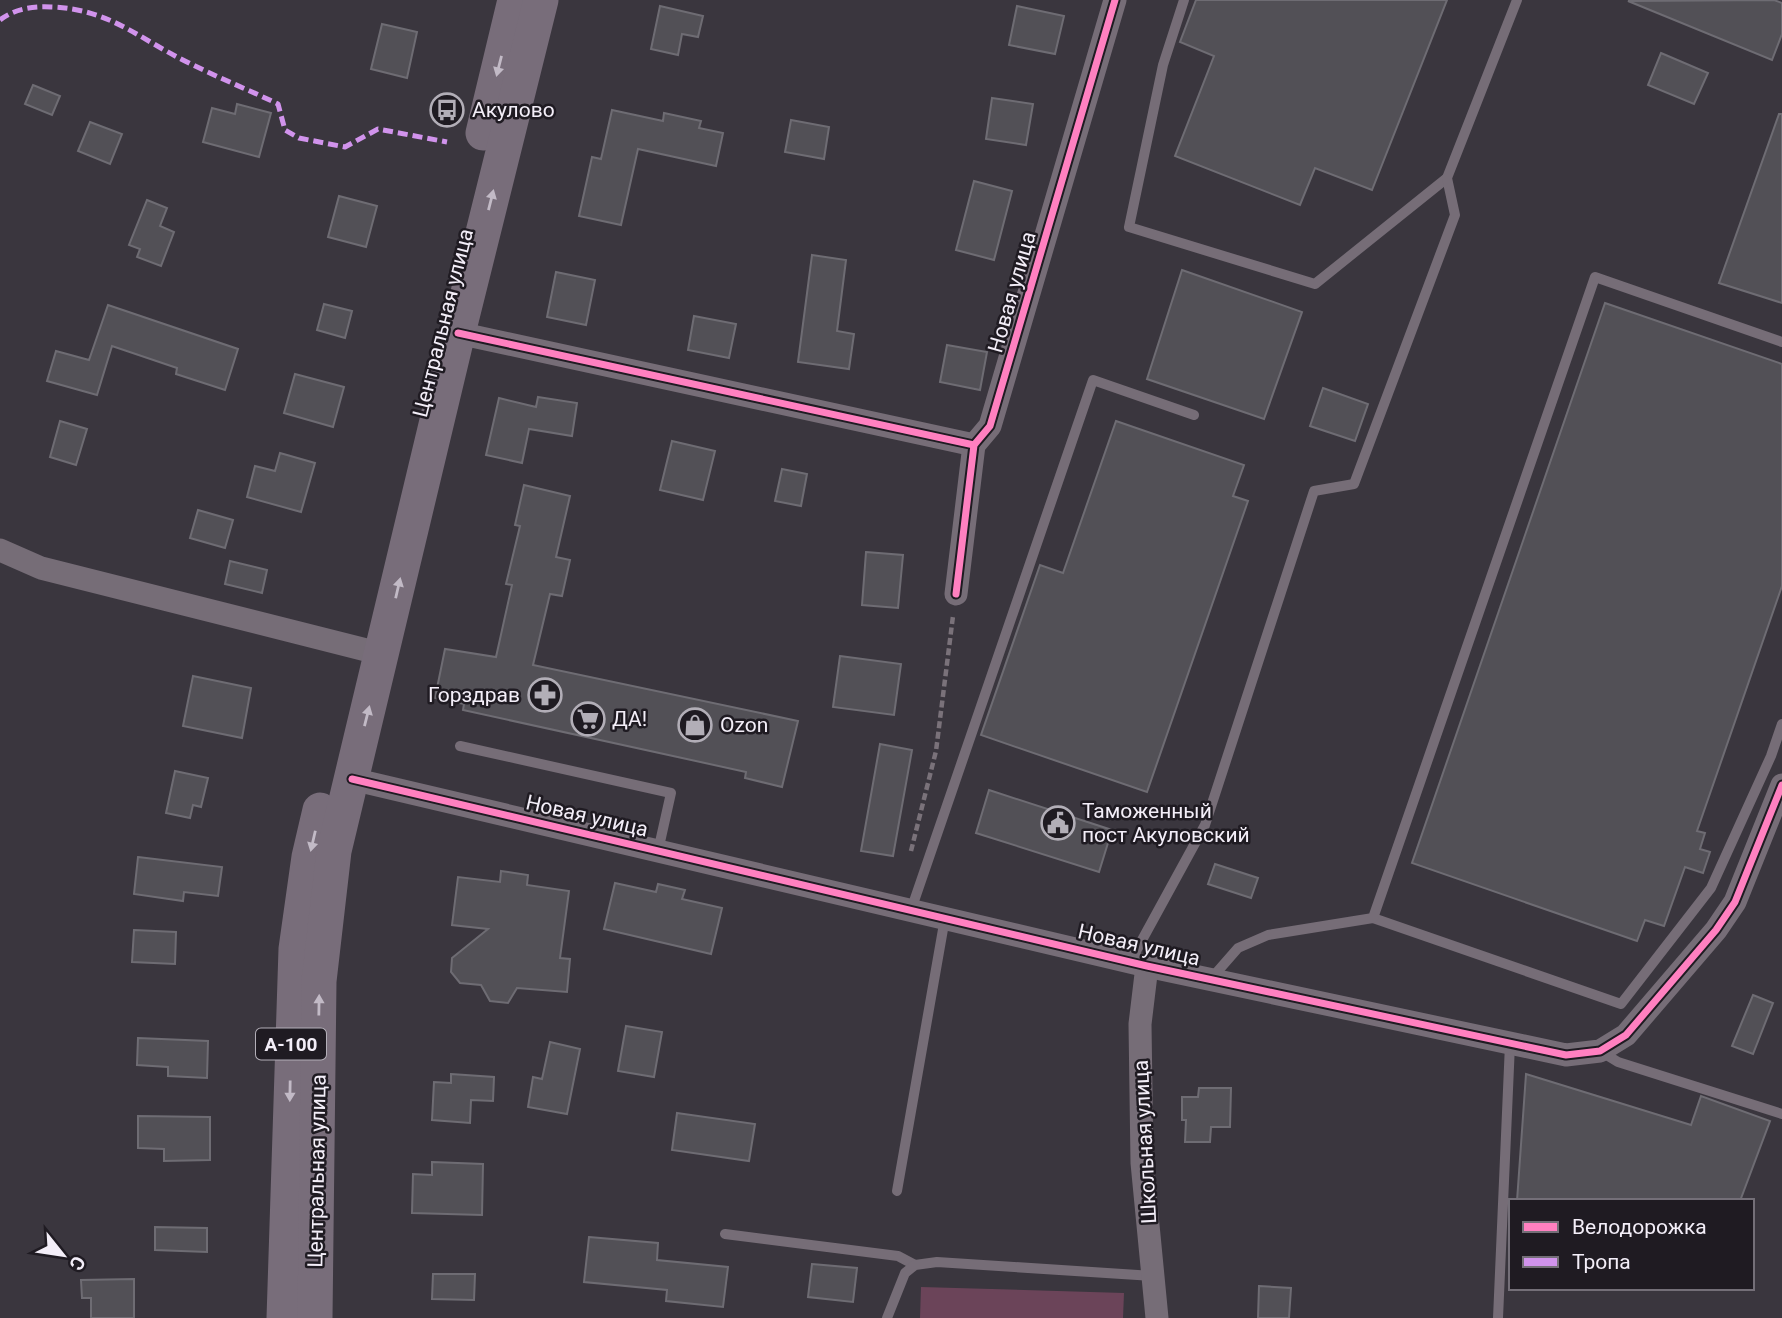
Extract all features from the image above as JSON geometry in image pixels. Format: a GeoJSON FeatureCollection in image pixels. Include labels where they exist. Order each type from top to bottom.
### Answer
{"type":"FeatureCollection","features":[{"type":"Feature","properties":{"kind":"main road","name":"Центральная улица"},"geometry":{"type":"LineString","coordinates":[[315,1318],[319,981],[334,851],[352,779],[370,651],[515,0]]}},
{"type":"Feature","properties":{"kind":"main road","name":"Центральная улица"},"geometry":{"type":"LineString","coordinates":[[285,1318],[296,950],[309,857],[370,651],[458,333],[541,0]]}},
{"type":"Feature","properties":{"kind":"street","name":"Новая улица"},"geometry":{"type":"LineString","coordinates":[[956,594],[974,445],[990,426],[1115,0]]}},
{"type":"Feature","properties":{"kind":"street"},"geometry":{"type":"LineString","coordinates":[[458,333],[974,445]]}},
{"type":"Feature","properties":{"kind":"street"},"geometry":{"type":"LineString","coordinates":[[0,550],[41,568],[370,651]]}},
{"type":"Feature","properties":{"kind":"street","name":"Новая улица"},"geometry":{"type":"LineString","coordinates":[[352,779],[1138,964],[1566,1055],[1600,1051],[1626,1035],[1716,930],[1735,902],[1782,785]]}},
{"type":"Feature","properties":{"kind":"street","name":"Школьная улица"},"geometry":{"type":"LineString","coordinates":[[1138,964],[1142,1163],[1157,1318]]}},
{"type":"Feature","properties":{"kind":"lane"},"geometry":{"type":"LineString","coordinates":[[1184,0],[1163,65],[1129,227],[1315,284],[1447,178],[1517,0]]}},
{"type":"Feature","properties":{"kind":"lane"},"geometry":{"type":"LineString","coordinates":[[1138,964],[1205,825],[1314,492],[1353,485],[1455,215],[1447,178]]}},
{"type":"Feature","properties":{"kind":"lane"},"geometry":{"type":"LineString","coordinates":[[1373,918],[1595,278],[1782,342]]}},
{"type":"Feature","properties":{"kind":"lane"},"geometry":{"type":"LineString","coordinates":[[911,910],[1093,380],[1194,415]]}},
{"type":"Feature","properties":{"kind":"lane"},"geometry":{"type":"LineString","coordinates":[[1210,979],[1238,948],[1268,935],[1373,918],[1621,1004],[1711,888],[1771,756],[1782,724]]}},
{"type":"Feature","properties":{"kind":"lane"},"geometry":{"type":"LineString","coordinates":[[460,746],[671,793],[658,851]]}},
{"type":"Feature","properties":{"kind":"lane"},"geometry":{"type":"LineString","coordinates":[[897,1191],[945,918]]}},
{"type":"Feature","properties":{"kind":"lane"},"geometry":{"type":"LineString","coordinates":[[1498,1318],[1510,1044]]}},
{"type":"Feature","properties":{"kind":"lane"},"geometry":{"type":"LineString","coordinates":[[1600,1051],[1618,1062],[1782,1114]]}},
{"type":"Feature","properties":{"kind":"lane"},"geometry":{"type":"LineString","coordinates":[[725,1234],[898,1256],[915,1265]]}},
{"type":"Feature","properties":{"kind":"lane"},"geometry":{"type":"LineString","coordinates":[[887,1318],[905,1273],[915,1265],[937,1262],[1153,1276]]}},
{"type":"Feature","properties":{"kind":"path"},"geometry":{"type":"LineString","coordinates":[[910,857],[936,751],[956,594]]}},
{"type":"Feature","properties":{"kind":"shaded area"},"geometry":{"type":"Polygon","coordinates":[[[921,1287],[1124,1293],[1123,1318],[920,1318],[921,1287]]]}},
{"type":"Feature","properties":{"kind":"building"},"geometry":{"type":"Polygon","coordinates":[[[1196,0],[1447,0],[1372,190],[1315,168],[1300,205],[1175,156],[1214,56],[1180,42],[1196,0]]]}},
{"type":"Feature","properties":{"kind":"building"},"geometry":{"type":"Polygon","coordinates":[[[1774,0],[1782,3],[1782,34],[1772,60],[1628,1],[1774,0]]]}},
{"type":"Feature","properties":{"kind":"building"},"geometry":{"type":"Polygon","coordinates":[[[660,6],[703,16],[698,37],[682,34],[678,55],[651,49],[660,6]]]}},
{"type":"Feature","properties":{"kind":"building"},"geometry":{"type":"Polygon","coordinates":[[[1017,6],[1064,16],[1055,54],[1009,45],[1017,6]]]}},
{"type":"Feature","properties":{"kind":"building"},"geometry":{"type":"Polygon","coordinates":[[[382,24],[417,32],[407,78],[371,69],[382,24]]]}},
{"type":"Feature","properties":{"kind":"building"},"geometry":{"type":"Polygon","coordinates":[[[1661,53],[1708,73],[1694,104],[1648,85],[1661,53]]]}},
{"type":"Feature","properties":{"kind":"building"},"geometry":{"type":"Polygon","coordinates":[[[33,85],[60,96],[52,115],[25,104],[33,85]]]}},
{"type":"Feature","properties":{"kind":"building"},"geometry":{"type":"Polygon","coordinates":[[[992,98],[1033,104],[1026,145],[986,139],[992,98]]]}},
{"type":"Feature","properties":{"kind":"building"},"geometry":{"type":"Polygon","coordinates":[[[237,104],[271,113],[259,157],[203,142],[212,108],[235,114],[237,104]]]}},
{"type":"Feature","properties":{"kind":"building"},"geometry":{"type":"Polygon","coordinates":[[[612,110],[663,121],[664,113],[701,121],[699,128],[723,133],[716,166],[638,149],[621,225],[579,216],[592,157],[601,159],[612,110]]]}},
{"type":"Feature","properties":{"kind":"building"},"geometry":{"type":"Polygon","coordinates":[[[1779,114],[1782,114],[1782,303],[1719,283],[1779,114]]]}},
{"type":"Feature","properties":{"kind":"building"},"geometry":{"type":"Polygon","coordinates":[[[791,120],[829,127],[824,159],[785,152],[791,120]]]}},
{"type":"Feature","properties":{"kind":"building"},"geometry":{"type":"Polygon","coordinates":[[[90,122],[122,134],[110,164],[78,151],[90,122]]]}},
{"type":"Feature","properties":{"kind":"building"},"geometry":{"type":"Polygon","coordinates":[[[974,181],[1012,191],[994,260],[956,250],[974,181]]]}},
{"type":"Feature","properties":{"kind":"building"},"geometry":{"type":"Polygon","coordinates":[[[339,196],[377,206],[366,247],[328,237],[339,196]]]}},
{"type":"Feature","properties":{"kind":"building"},"geometry":{"type":"Polygon","coordinates":[[[147,200],[167,208],[160,226],[174,232],[161,266],[137,257],[140,249],[129,245],[147,200]]]}},
{"type":"Feature","properties":{"kind":"building"},"geometry":{"type":"Polygon","coordinates":[[[812,255],[846,260],[837,331],[854,334],[849,369],[798,362],[812,255]]]}},
{"type":"Feature","properties":{"kind":"building"},"geometry":{"type":"Polygon","coordinates":[[[1182,270],[1302,312],[1264,419],[1147,379],[1182,270]]]}},
{"type":"Feature","properties":{"kind":"building"},"geometry":{"type":"Polygon","coordinates":[[[556,272],[595,280],[586,325],[547,317],[556,272]]]}},
{"type":"Feature","properties":{"kind":"building"},"geometry":{"type":"Polygon","coordinates":[[[1605,303],[1782,364],[1782,586],[1697,831],[1705,833],[1700,849],[1710,852],[1703,873],[1685,867],[1664,926],[1645,920],[1637,941],[1412,863],[1605,303]]]}},
{"type":"Feature","properties":{"kind":"building"},"geometry":{"type":"Polygon","coordinates":[[[324,304],[352,311],[345,338],[317,330],[324,304]]]}},
{"type":"Feature","properties":{"kind":"building"},"geometry":{"type":"Polygon","coordinates":[[[108,305],[238,349],[225,390],[176,374],[177,368],[112,346],[97,395],[47,381],[56,351],[89,360],[108,305]]]}},
{"type":"Feature","properties":{"kind":"building"},"geometry":{"type":"Polygon","coordinates":[[[694,316],[736,324],[729,358],[688,350],[694,316]]]}},
{"type":"Feature","properties":{"kind":"building"},"geometry":{"type":"Polygon","coordinates":[[[947,345],[987,352],[980,390],[940,382],[947,345]]]}},
{"type":"Feature","properties":{"kind":"building"},"geometry":{"type":"Polygon","coordinates":[[[295,374],[344,387],[333,427],[284,413],[295,374]]]}},
{"type":"Feature","properties":{"kind":"building"},"geometry":{"type":"Polygon","coordinates":[[[1323,388],[1368,404],[1355,441],[1310,426],[1323,388]]]}},
{"type":"Feature","properties":{"kind":"building"},"geometry":{"type":"Polygon","coordinates":[[[538,397],[577,403],[572,436],[529,429],[522,463],[486,455],[499,398],[536,407],[538,397]]]}},
{"type":"Feature","properties":{"kind":"building"},"geometry":{"type":"Polygon","coordinates":[[[60,421],[87,429],[76,465],[50,457],[60,421]]]}},
{"type":"Feature","properties":{"kind":"building"},"geometry":{"type":"Polygon","coordinates":[[[1116,421],[1244,465],[1233,496],[1248,501],[1147,792],[981,735],[1040,565],[1063,573],[1116,421]]]}},
{"type":"Feature","properties":{"kind":"building"},"geometry":{"type":"Polygon","coordinates":[[[672,441],[715,451],[703,500],[660,490],[672,441]]]}},
{"type":"Feature","properties":{"kind":"building"},"geometry":{"type":"Polygon","coordinates":[[[280,453],[315,463],[301,512],[247,497],[255,466],[275,471],[280,453]]]}},
{"type":"Feature","properties":{"kind":"building"},"geometry":{"type":"Polygon","coordinates":[[[782,469],[807,474],[801,506],[775,501],[782,469]]]}},
{"type":"Feature","properties":{"kind":"building"},"geometry":{"type":"Polygon","coordinates":[[[524,485],[570,496],[556,557],[570,560],[562,596],[550,594],[533,665],[798,721],[782,787],[745,778],[746,772],[463,710],[464,704],[435,698],[445,649],[496,657],[512,585],[506,584],[520,526],[515,525],[524,485]]]}},
{"type":"Feature","properties":{"kind":"building"},"geometry":{"type":"Polygon","coordinates":[[[198,510],[233,520],[225,548],[190,538],[198,510]]]}},
{"type":"Feature","properties":{"kind":"building"},"geometry":{"type":"Polygon","coordinates":[[[866,552],[903,555],[898,608],[862,605],[866,552]]]}},
{"type":"Feature","properties":{"kind":"building"},"geometry":{"type":"Polygon","coordinates":[[[230,561],[267,570],[262,593],[225,584],[230,561]]]}},
{"type":"Feature","properties":{"kind":"building"},"geometry":{"type":"Polygon","coordinates":[[[840,656],[901,664],[894,715],[833,707],[840,656]]]}},
{"type":"Feature","properties":{"kind":"building"},"geometry":{"type":"Polygon","coordinates":[[[193,676],[251,688],[242,738],[183,726],[193,676]]]}},
{"type":"Feature","properties":{"kind":"building"},"geometry":{"type":"Polygon","coordinates":[[[880,744],[912,750],[893,856],[861,851],[880,744]]]}},
{"type":"Feature","properties":{"kind":"building"},"geometry":{"type":"Polygon","coordinates":[[[175,771],[208,778],[201,807],[193,805],[190,818],[166,813],[175,771]]]}},
{"type":"Feature","properties":{"kind":"building"},"geometry":{"type":"Polygon","coordinates":[[[989,790],[1112,830],[1099,872],[976,833],[989,790]]]}},
{"type":"Feature","properties":{"kind":"building"},"geometry":{"type":"Polygon","coordinates":[[[138,857],[222,867],[218,896],[184,892],[183,901],[134,894],[138,857]]]}},
{"type":"Feature","properties":{"kind":"building"},"geometry":{"type":"Polygon","coordinates":[[[1215,864],[1258,878],[1251,898],[1208,884],[1215,864]]]}},
{"type":"Feature","properties":{"kind":"building"},"geometry":{"type":"Polygon","coordinates":[[[501,871],[528,875],[527,885],[569,891],[560,958],[570,959],[567,992],[517,988],[508,1003],[490,1001],[481,985],[460,983],[451,972],[452,958],[488,929],[452,925],[458,877],[500,882],[501,871]]]}},
{"type":"Feature","properties":{"kind":"building"},"geometry":{"type":"Polygon","coordinates":[[[615,883],[656,892],[658,884],[685,890],[682,899],[722,908],[711,954],[604,929],[615,883]]]}},
{"type":"Feature","properties":{"kind":"building"},"geometry":{"type":"Polygon","coordinates":[[[134,930],[176,932],[175,964],[132,962],[134,930]]]}},
{"type":"Feature","properties":{"kind":"building"},"geometry":{"type":"Polygon","coordinates":[[[1753,995],[1773,1003],[1753,1054],[1732,1046],[1753,995]]]}},
{"type":"Feature","properties":{"kind":"building"},"geometry":{"type":"Polygon","coordinates":[[[626,1026],[662,1032],[654,1077],[618,1071],[626,1026]]]}},
{"type":"Feature","properties":{"kind":"building"},"geometry":{"type":"Polygon","coordinates":[[[138,1038],[208,1041],[207,1078],[168,1076],[168,1067],[137,1065],[138,1038]]]}},
{"type":"Feature","properties":{"kind":"building"},"geometry":{"type":"Polygon","coordinates":[[[550,1042],[580,1049],[567,1114],[528,1107],[533,1077],[542,1079],[550,1042]]]}},
{"type":"Feature","properties":{"kind":"building"},"geometry":{"type":"Polygon","coordinates":[[[451,1074],[494,1077],[493,1101],[471,1100],[470,1123],[432,1120],[434,1082],[451,1083],[451,1074]]]}},
{"type":"Feature","properties":{"kind":"building"},"geometry":{"type":"Polygon","coordinates":[[[1526,1074],[1691,1125],[1701,1096],[1770,1121],[1741,1199],[1517,1199],[1526,1074]]]}},
{"type":"Feature","properties":{"kind":"building"},"geometry":{"type":"Polygon","coordinates":[[[1199,1088],[1231,1088],[1230,1127],[1211,1127],[1210,1142],[1185,1142],[1186,1120],[1182,1120],[1182,1097],[1198,1097],[1199,1088]]]}},
{"type":"Feature","properties":{"kind":"building"},"geometry":{"type":"Polygon","coordinates":[[[677,1113],[755,1124],[749,1161],[672,1150],[677,1113]]]}},
{"type":"Feature","properties":{"kind":"building"},"geometry":{"type":"Polygon","coordinates":[[[138,1116],[210,1117],[210,1160],[164,1161],[164,1149],[138,1148],[138,1116]]]}},
{"type":"Feature","properties":{"kind":"building"},"geometry":{"type":"Polygon","coordinates":[[[432,1162],[483,1164],[482,1215],[412,1213],[413,1174],[432,1175],[432,1162]]]}},
{"type":"Feature","properties":{"kind":"building"},"geometry":{"type":"Polygon","coordinates":[[[155,1227],[207,1228],[207,1252],[155,1250],[155,1227]]]}},
{"type":"Feature","properties":{"kind":"building"},"geometry":{"type":"Polygon","coordinates":[[[589,1237],[658,1243],[657,1260],[728,1267],[723,1307],[666,1301],[667,1290],[584,1282],[589,1237]]]}},
{"type":"Feature","properties":{"kind":"building"},"geometry":{"type":"Polygon","coordinates":[[[812,1264],[857,1268],[853,1302],[808,1297],[812,1264]]]}},
{"type":"Feature","properties":{"kind":"building"},"geometry":{"type":"Polygon","coordinates":[[[433,1274],[475,1274],[474,1300],[432,1299],[433,1274]]]}},
{"type":"Feature","properties":{"kind":"building"},"geometry":{"type":"Polygon","coordinates":[[[134,1279],[134,1318],[91,1318],[91,1298],[82,1298],[81,1280],[134,1279]]]}},
{"type":"Feature","properties":{"kind":"building"},"geometry":{"type":"Polygon","coordinates":[[[1259,1286],[1291,1288],[1289,1318],[1258,1318],[1259,1286]]]}},
{"type":"Feature","properties":{"kind":"marked path"},"geometry":{"type":"LineString","coordinates":[[0,20],[18,11],[44,7],[72,9],[107,19],[189,63],[278,104],[285,130],[299,138],[345,147],[378,129],[447,142]]}},
{"type":"Feature","properties":{"kind":"cycle path"},"geometry":{"type":"LineString","coordinates":[[956,594],[974,445],[990,426],[1115,0]]}},
{"type":"Feature","properties":{"kind":"cycle path"},"geometry":{"type":"LineString","coordinates":[[458,333],[974,445]]}},
{"type":"Feature","properties":{"kind":"cycle path"},"geometry":{"type":"LineString","coordinates":[[352,779],[1147,966],[1566,1055],[1600,1051],[1626,1035],[1716,930],[1735,902],[1782,785]]}},
{"type":"Feature","properties":{"kind":"place","name":"Акулово"},"geometry":{"type":"Point","coordinates":[447,110]}},
{"type":"Feature","properties":{"kind":"place","name":"Горздрав"},"geometry":{"type":"Point","coordinates":[545,695]}},
{"type":"Feature","properties":{"kind":"place","name":"ДА!"},"geometry":{"type":"Point","coordinates":[588,719]}},
{"type":"Feature","properties":{"kind":"place","name":"Ozon"},"geometry":{"type":"Point","coordinates":[695,725]}},
{"type":"Feature","properties":{"kind":"place","name":"Таможенный пост Акуловский"},"geometry":{"type":"Point","coordinates":[1058,823]}}]}
